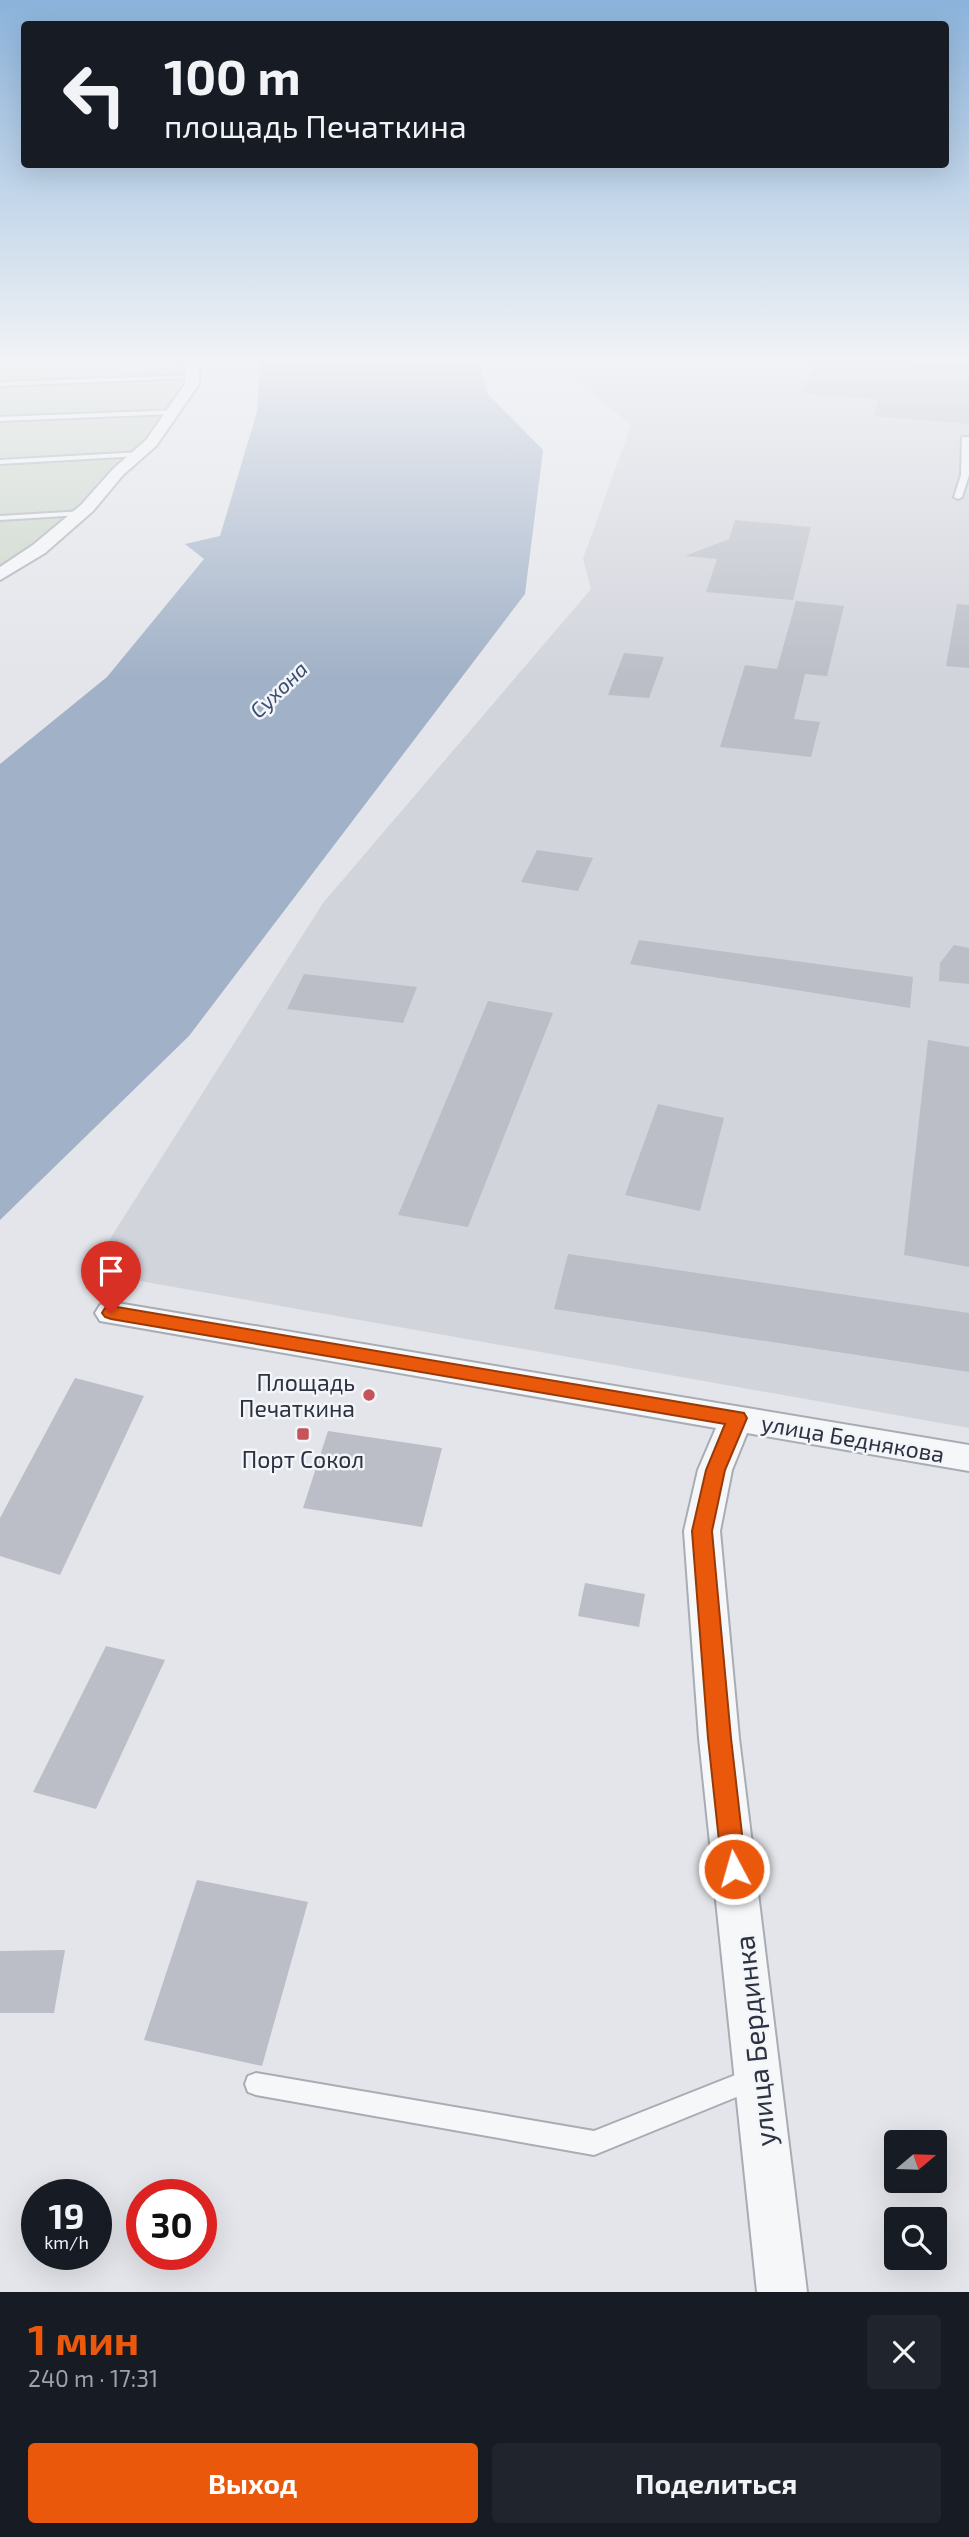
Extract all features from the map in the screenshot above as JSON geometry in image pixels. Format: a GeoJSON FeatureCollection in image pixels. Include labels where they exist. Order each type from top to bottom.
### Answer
{"type":"FeatureCollection","features":[{"type":"Feature","properties":{"kind":"street"},"geometry":{"type":"LineString","coordinates":[[0,575],[39,549],[81,513],[126,465]]}},
{"type":"Feature","properties":{"kind":"street"},"geometry":{"type":"LineString","coordinates":[[111,1313],[737,1418]]}},
{"type":"Feature","properties":{"kind":"street","name":"улица Беднякова"},"geometry":{"type":"LineString","coordinates":[[737,1418],[969,1458]]}},
{"type":"Feature","properties":{"kind":"street","name":"улица Бердинка"},"geometry":{"type":"LineString","coordinates":[[737,1418],[715,1470],[702,1531],[719,1738],[782,2292]]}},
{"type":"Feature","properties":{"kind":"lane"},"geometry":{"type":"LineString","coordinates":[[958,497],[965,475],[965,465]]}},
{"type":"Feature","properties":{"kind":"lane"},"geometry":{"type":"LineString","coordinates":[[0,517],[81,513]]}},
{"type":"Feature","properties":{"kind":"lane"},"geometry":{"type":"LineString","coordinates":[[256,2084],[594,2143],[758,2077]]}},
{"type":"Feature","properties":{"kind":"shaded area"},"geometry":{"type":"Polygon","coordinates":[[[617,465],[969,465],[969,1428],[89,1272],[323,903],[591,589],[583,559],[617,465]]]}},
{"type":"Feature","properties":{"kind":"green space"},"geometry":{"type":"Polygon","coordinates":[[[0,465],[119,465],[57,529],[0,578],[0,465]]]}},
{"type":"Feature","properties":{"kind":"water","name":"Сухона"},"geometry":{"type":"Polygon","coordinates":[[[241,465],[541,465],[525,594],[189,1036],[0,1220],[0,764],[107,677],[204,559],[185,544],[220,536],[241,465]]]}},
{"type":"Feature","properties":{"kind":"building"},"geometry":{"type":"Polygon","coordinates":[[[735,520],[811,527],[793,600],[706,592],[717,559],[685,556],[729,539],[735,520]]]}},
{"type":"Feature","properties":{"kind":"building"},"geometry":{"type":"Polygon","coordinates":[[[796,601],[844,606],[827,676],[805,674],[794,719],[820,722],[811,757],[720,747],[745,665],[777,669],[796,601]]]}},
{"type":"Feature","properties":{"kind":"building"},"geometry":{"type":"Polygon","coordinates":[[[957,604],[969,605],[969,668],[946,666],[957,604]]]}},
{"type":"Feature","properties":{"kind":"building"},"geometry":{"type":"Polygon","coordinates":[[[624,653],[664,657],[649,698],[608,695],[624,653]]]}},
{"type":"Feature","properties":{"kind":"building"},"geometry":{"type":"Polygon","coordinates":[[[537,850],[593,858],[578,891],[521,882],[537,850]]]}},
{"type":"Feature","properties":{"kind":"building"},"geometry":{"type":"Polygon","coordinates":[[[639,940],[913,977],[910,1008],[630,964],[639,940]]]}},
{"type":"Feature","properties":{"kind":"building"},"geometry":{"type":"Polygon","coordinates":[[[954,945],[969,948],[969,984],[939,981],[940,963],[954,945]]]}},
{"type":"Feature","properties":{"kind":"building"},"geometry":{"type":"Polygon","coordinates":[[[304,974],[417,987],[403,1023],[287,1009],[304,974]]]}},
{"type":"Feature","properties":{"kind":"building"},"geometry":{"type":"Polygon","coordinates":[[[488,1001],[553,1013],[468,1227],[398,1215],[488,1001]]]}},
{"type":"Feature","properties":{"kind":"building"},"geometry":{"type":"Polygon","coordinates":[[[928,1040],[969,1047],[969,1267],[904,1255],[928,1040]]]}},
{"type":"Feature","properties":{"kind":"building"},"geometry":{"type":"Polygon","coordinates":[[[658,1104],[724,1118],[700,1211],[625,1195],[658,1104]]]}},
{"type":"Feature","properties":{"kind":"building"},"geometry":{"type":"Polygon","coordinates":[[[568,1254],[969,1313],[969,1372],[554,1309],[568,1254]]]}},
{"type":"Feature","properties":{"kind":"building"},"geometry":{"type":"Polygon","coordinates":[[[75,1378],[144,1396],[60,1575],[0,1556],[0,1518],[75,1378]]]}},
{"type":"Feature","properties":{"kind":"building"},"geometry":{"type":"Polygon","coordinates":[[[328,1431],[442,1448],[422,1527],[303,1508],[328,1431]]]}},
{"type":"Feature","properties":{"kind":"building"},"geometry":{"type":"Polygon","coordinates":[[[585,1583],[645,1594],[639,1627],[578,1616],[585,1583]]]}},
{"type":"Feature","properties":{"kind":"building"},"geometry":{"type":"Polygon","coordinates":[[[106,1646],[165,1660],[96,1809],[33,1792],[106,1646]]]}},
{"type":"Feature","properties":{"kind":"building"},"geometry":{"type":"Polygon","coordinates":[[[197,1880],[308,1902],[262,2066],[144,2040],[197,1880]]]}},
{"type":"Feature","properties":{"kind":"building"},"geometry":{"type":"Polygon","coordinates":[[[65,1950],[54,2013],[0,2013],[0,1951],[65,1950]]]}},
{"type":"Feature","properties":{"kind":"place","name":"Площадь Печаткина"},"geometry":{"type":"Point","coordinates":[369,1395]}},
{"type":"Feature","properties":{"kind":"place","name":"Порт Сокол"},"geometry":{"type":"Point","coordinates":[303,1434]}},
{"type":"Feature","properties":{"kind":"route"},"geometry":{"type":"LineString","coordinates":[[111,1313],[737,1418],[715,1470],[702,1531],[719,1738],[734,1869]]}}]}
